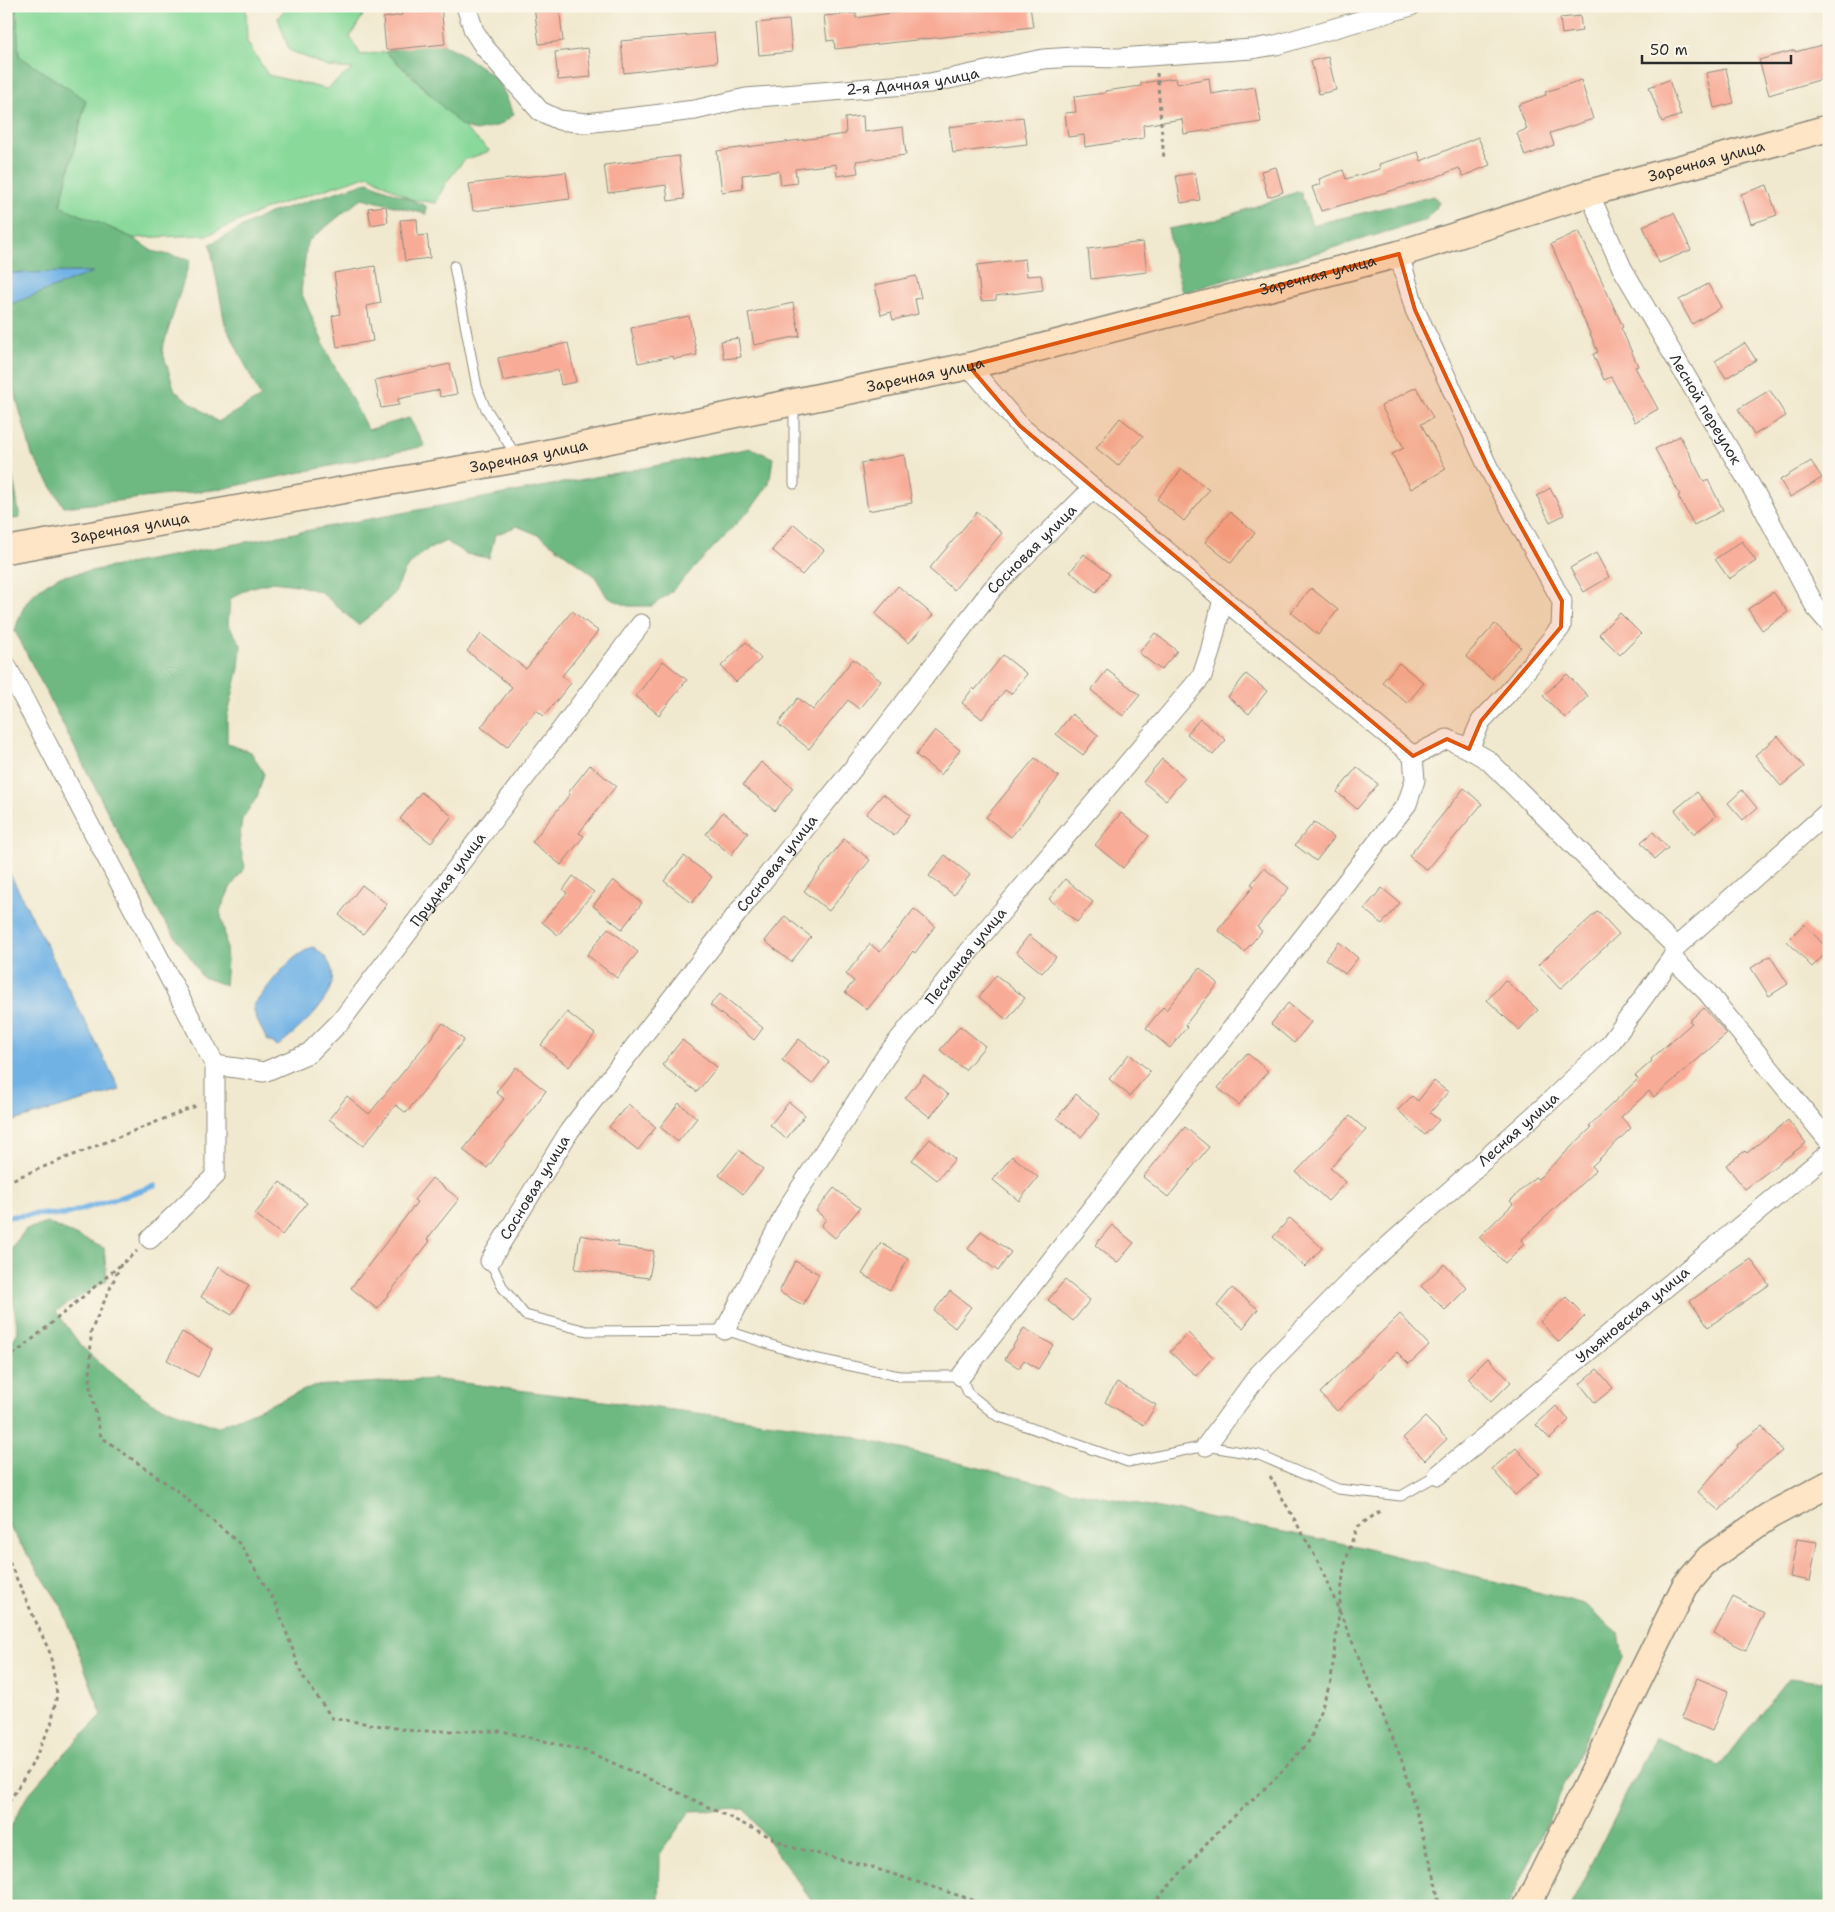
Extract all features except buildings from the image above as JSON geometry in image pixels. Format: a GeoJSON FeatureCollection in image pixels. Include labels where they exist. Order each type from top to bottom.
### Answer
{"type":"FeatureCollection","features":[{"type":"Feature","properties":{"kind":"main road","name":"Заречная улица"},"geometry":{"type":"LineString","coordinates":[[6,550],[518,459],[969,366],[1399,254],[1589,193],[1829,128]]}},
{"type":"Feature","properties":{"kind":"main road"},"geometry":{"type":"LineString","coordinates":[[1527,1906],[1686,1586],[1709,1558],[1769,1516],[1829,1484]]}},
{"type":"Feature","properties":{"kind":"street","name":"2-я Дачная улица"},"geometry":{"type":"LineString","coordinates":[[466,6],[474,31],[485,48],[540,112],[559,120],[586,123],[695,110],[746,98],[930,83],[1043,59],[1074,56],[1119,58],[1252,49],[1411,6]]}},
{"type":"Feature","properties":{"kind":"street","name":"Лесной переулок"},"geometry":{"type":"LineString","coordinates":[[1589,193],[1622,268],[1758,498],[1816,608],[1829,623]]}},
{"type":"Feature","properties":{"kind":"street"},"geometry":{"type":"LineString","coordinates":[[1399,254],[1415,310],[1488,467],[1562,602],[1561,627],[1508,693],[1481,721],[1469,748]]}},
{"type":"Feature","properties":{"kind":"street"},"geometry":{"type":"LineString","coordinates":[[960,1376],[1407,804],[1415,780],[1413,756],[1223,599],[1020,426],[969,366]]}},
{"type":"Feature","properties":{"kind":"street","name":"Сосновая улица"},"geometry":{"type":"LineString","coordinates":[[490,1262],[570,1130],[743,906],[879,736],[993,588],[1093,488]]}},
{"type":"Feature","properties":{"kind":"street","name":"Песчаная улица"},"geometry":{"type":"LineString","coordinates":[[725,1330],[790,1204],[886,1056],[987,929],[1202,676],[1223,599]]}},
{"type":"Feature","properties":{"kind":"street","name":"Прудная улица"},"geometry":{"type":"LineString","coordinates":[[216,1065],[264,1072],[309,1052],[341,1021],[641,624]]}},
{"type":"Feature","properties":{"kind":"street"},"geometry":{"type":"LineString","coordinates":[[6,665],[216,1065],[216,1176],[150,1239]]}},
{"type":"Feature","properties":{"kind":"street"},"geometry":{"type":"LineString","coordinates":[[1413,756],[1447,739],[1469,748],[1488,760],[1674,952],[1829,1141]]}},
{"type":"Feature","properties":{"kind":"street","name":"Лесная улица"},"geometry":{"type":"LineString","coordinates":[[1206,1446],[1259,1374],[1358,1274],[1549,1102],[1609,1045],[1674,952],[1829,811]]}},
{"type":"Feature","properties":{"kind":"street","name":"Ульяновская улица"},"geometry":{"type":"LineString","coordinates":[[1438,1475],[1829,1153]]}},
{"type":"Feature","properties":{"kind":"lane"},"geometry":{"type":"LineString","coordinates":[[454,266],[477,387],[485,406],[518,459]]}},
{"type":"Feature","properties":{"kind":"lane"},"geometry":{"type":"LineString","coordinates":[[794,402],[794,484]]}},
{"type":"Feature","properties":{"kind":"lane"},"geometry":{"type":"LineString","coordinates":[[490,1262],[503,1288],[525,1315],[587,1331],[725,1330],[809,1357],[899,1376],[960,1376],[968,1393],[997,1416],[1128,1462],[1206,1446],[1259,1455],[1338,1489],[1400,1496],[1438,1475]]}},
{"type":"Feature","properties":{"kind":"path"},"geometry":{"type":"LineString","coordinates":[[1155,55],[1164,160]]}},
{"type":"Feature","properties":{"kind":"path"},"geometry":{"type":"LineString","coordinates":[[6,1182],[216,1098]]}},
{"type":"Feature","properties":{"kind":"path"},"geometry":{"type":"LineString","coordinates":[[6,1358],[22,1348],[150,1239]]}},
{"type":"Feature","properties":{"kind":"path"},"geometry":{"type":"LineString","coordinates":[[122,1264],[91,1331],[90,1387],[101,1437],[176,1490],[240,1544],[276,1604],[302,1675],[332,1718],[414,1731],[502,1731],[586,1752],[665,1786],[791,1847],[871,1867],[991,1906]]}},
{"type":"Feature","properties":{"kind":"path"},"geometry":{"type":"LineString","coordinates":[[1259,1455],[1320,1565],[1401,1758],[1434,1879],[1439,1906]]}},
{"type":"Feature","properties":{"kind":"path"},"geometry":{"type":"LineString","coordinates":[[1154,1906],[1158,1898],[1221,1828],[1272,1782],[1310,1740],[1332,1681],[1344,1567],[1356,1528],[1400,1496]]}},
{"type":"Feature","properties":{"kind":"path"},"geometry":{"type":"LineString","coordinates":[[6,1555],[50,1654],[57,1694],[51,1725],[31,1766],[6,1807]]}},
{"type":"Feature","properties":{"kind":"highlighted area"},"geometry":{"type":"Polygon","coordinates":[[[1399,254],[1415,310],[1488,467],[1562,601],[1561,627],[1481,721],[1469,749],[1447,739],[1413,756],[1020,426],[969,366],[1399,254]]]}},
{"type":"Feature","properties":{"kind":"green space"},"geometry":{"type":"Polygon","coordinates":[[[6,6],[16,6],[19,56],[86,100],[60,206],[133,238],[152,251],[190,260],[162,350],[175,391],[218,422],[261,397],[225,324],[210,244],[267,214],[368,182],[426,206],[426,214],[362,198],[307,242],[301,292],[328,354],[368,430],[409,418],[425,446],[221,489],[64,507],[32,455],[6,360],[6,306],[91,272],[6,273],[6,6]]]}},
{"type":"Feature","properties":{"kind":"green space"},"geometry":{"type":"Polygon","coordinates":[[[16,6],[244,6],[246,9],[247,42],[268,75],[326,89],[353,69],[328,67],[289,50],[278,18],[287,6],[364,6],[366,10],[350,37],[361,55],[385,52],[490,151],[464,160],[445,184],[436,203],[410,199],[369,175],[268,208],[208,235],[133,238],[60,206],[86,101],[19,56],[16,6]]]}},
{"type":"Feature","properties":{"kind":"green space"},"geometry":{"type":"Polygon","coordinates":[[[431,38],[462,54],[498,79],[514,114],[500,125],[476,131],[460,125],[411,74],[385,52],[431,38]]]}},
{"type":"Feature","properties":{"kind":"green space"},"geometry":{"type":"Polygon","coordinates":[[[1300,191],[1312,225],[1434,196],[1439,203],[1426,220],[1182,293],[1168,229],[1213,221],[1300,191]]]}},
{"type":"Feature","properties":{"kind":"green space"},"geometry":{"type":"Polygon","coordinates":[[[751,448],[773,458],[769,484],[754,505],[671,592],[652,606],[628,606],[607,597],[595,576],[541,536],[517,526],[495,535],[489,558],[466,554],[446,541],[423,552],[405,570],[394,594],[358,625],[321,592],[297,585],[273,582],[249,588],[230,599],[228,624],[241,645],[239,668],[227,717],[227,744],[251,752],[264,774],[257,797],[242,819],[239,843],[245,867],[230,888],[220,911],[225,935],[227,961],[225,985],[202,977],[162,918],[15,631],[25,605],[34,593],[58,577],[751,448]]]}},
{"type":"Feature","properties":{"kind":"green space"},"geometry":{"type":"Polygon","coordinates":[[[6,456],[9,456],[20,518],[6,520],[6,456]]]}},
{"type":"Feature","properties":{"kind":"green space"},"geometry":{"type":"Polygon","coordinates":[[[48,1223],[104,1248],[107,1280],[56,1311],[81,1346],[107,1370],[152,1403],[217,1427],[314,1386],[433,1379],[820,1429],[1077,1492],[1356,1546],[1584,1604],[1619,1633],[1623,1658],[1508,1906],[816,1906],[745,1809],[690,1811],[660,1854],[659,1906],[6,1906],[6,1836],[27,1796],[102,1715],[62,1607],[6,1522],[6,1351],[18,1332],[6,1255],[26,1229],[48,1223]]]}},
{"type":"Feature","properties":{"kind":"green space"},"geometry":{"type":"Polygon","coordinates":[[[1789,1678],[1829,1683],[1829,1906],[1571,1906],[1655,1737],[1719,1767],[1789,1678]]]}},
{"type":"Feature","properties":{"kind":"water"},"geometry":{"type":"Polygon","coordinates":[[[93,272],[6,306],[6,273],[93,272]]]}},
{"type":"Feature","properties":{"kind":"water"},"geometry":{"type":"Polygon","coordinates":[[[6,866],[120,1090],[6,1123],[6,866]]]}},
{"type":"Feature","properties":{"kind":"water"},"geometry":{"type":"Polygon","coordinates":[[[313,947],[327,959],[332,972],[331,986],[324,1000],[314,1013],[278,1046],[267,1040],[256,1018],[253,1006],[287,965],[303,952],[313,947]]]}},
{"type":"Feature","properties":{"kind":"waterway"},"geometry":{"type":"LineString","coordinates":[[6,1217],[39,1214],[64,1215],[155,1186]]}}]}
